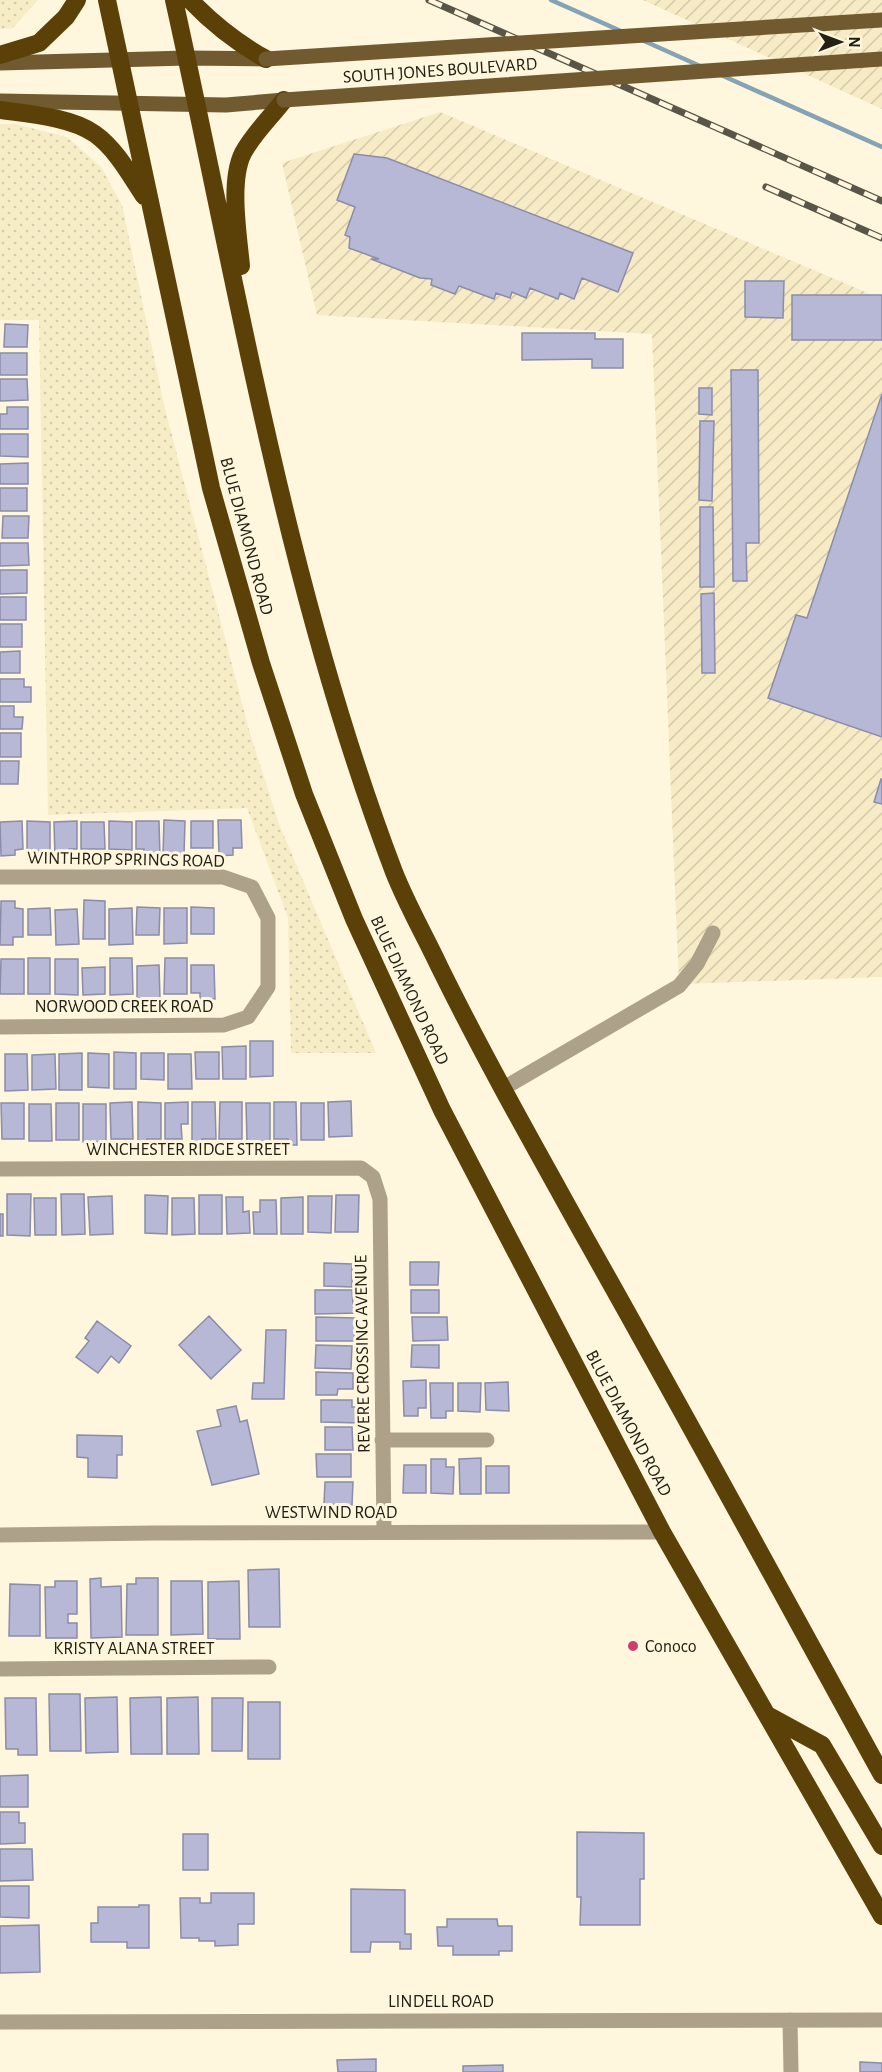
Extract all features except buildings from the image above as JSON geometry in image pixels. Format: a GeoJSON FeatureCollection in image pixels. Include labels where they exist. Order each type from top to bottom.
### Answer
{"type":"FeatureCollection","features":[{"type":"Feature","properties":{"kind":"highway"},"geometry":{"type":"LineString","coordinates":[[0,56],[39,43],[66,17],[77,0]]}},
{"type":"Feature","properties":{"kind":"highway","name":"BLUE DIAMOND ROAD"},"geometry":{"type":"LineString","coordinates":[[108,0],[128,104],[211,488],[261,663],[308,804],[354,919],[442,1110],[662,1532],[882,1916]]}},
{"type":"Feature","properties":{"kind":"highway","name":"BLUE DIAMOND ROAD"},"geometry":{"type":"LineString","coordinates":[[174,0],[270,450],[306,598],[334,698],[396,878],[502,1089],[667,1383],[882,1775]]}},
{"type":"Feature","properties":{"kind":"highway"},"geometry":{"type":"LineString","coordinates":[[190,0],[231,38],[266,59]]}},
{"type":"Feature","properties":{"kind":"highway"},"geometry":{"type":"LineString","coordinates":[[246,333],[237,212],[238,175],[242,154],[284,100]]}},
{"type":"Feature","properties":{"kind":"highway"},"geometry":{"type":"LineString","coordinates":[[0,110],[76,124],[95,134],[115,154],[149,203]]}},
{"type":"Feature","properties":{"kind":"highway"},"geometry":{"type":"LineString","coordinates":[[767,1715],[822,1745],[882,1846]]}},
{"type":"Feature","properties":{"kind":"main road","name":"SOUTH JONES BOULEVARD"},"geometry":{"type":"LineString","coordinates":[[0,63],[187,58],[266,59],[882,20]]}},
{"type":"Feature","properties":{"kind":"main road","name":"SOUTH JONES BOULEVARD"},"geometry":{"type":"LineString","coordinates":[[0,100],[226,105],[882,59]]}},
{"type":"Feature","properties":{"kind":"street","name":"WINTHROP SPRINGS ROAD"},"geometry":{"type":"LineString","coordinates":[[0,877],[223,877],[252,887],[268,918],[268,953]]}},
{"type":"Feature","properties":{"kind":"street"},"geometry":{"type":"LineString","coordinates":[[502,1089],[679,986],[697,964],[713,933]]}},
{"type":"Feature","properties":{"kind":"street","name":"NORWOOD CREEK ROAD"},"geometry":{"type":"LineString","coordinates":[[0,1027],[224,1025],[248,1017],[268,987],[268,953]]}},
{"type":"Feature","properties":{"kind":"street","name":"WINCHESTER RIDGE STREET"},"geometry":{"type":"LineString","coordinates":[[0,1169],[361,1168],[373,1177]]}},
{"type":"Feature","properties":{"kind":"street","name":"REVERE CROSSING AVENUE"},"geometry":{"type":"LineString","coordinates":[[373,1177],[380,1199],[384,1532]]}},
{"type":"Feature","properties":{"kind":"street"},"geometry":{"type":"LineString","coordinates":[[382,1440],[487,1440]]}},
{"type":"Feature","properties":{"kind":"street","name":"WESTWIND ROAD"},"geometry":{"type":"LineString","coordinates":[[0,1535],[662,1532]]}},
{"type":"Feature","properties":{"kind":"street","name":"KRISTY ALANA STREET"},"geometry":{"type":"LineString","coordinates":[[0,1669],[269,1667]]}},
{"type":"Feature","properties":{"kind":"street"},"geometry":{"type":"LineString","coordinates":[[790,2020],[791,2072]]}},
{"type":"Feature","properties":{"kind":"street","name":"LINDELL ROAD"},"geometry":{"type":"LineString","coordinates":[[0,2022],[882,2020]]}},
{"type":"Feature","properties":{"kind":"shaded area"},"geometry":{"type":"Polygon","coordinates":[[[643,0],[882,0],[882,109],[643,0]]]}},
{"type":"Feature","properties":{"kind":"shaded area"},"geometry":{"type":"Polygon","coordinates":[[[440,112],[882,299],[882,977],[679,984],[652,334],[317,315],[282,163],[440,112]]]}},
{"type":"Feature","properties":{"kind":"sand"},"geometry":{"type":"Polygon","coordinates":[[[0,0],[38,0],[13,28],[0,29],[0,0]]]}},
{"type":"Feature","properties":{"kind":"sand"},"geometry":{"type":"Polygon","coordinates":[[[0,124],[15,124],[67,137],[101,167],[122,205],[164,405],[249,730],[279,824],[376,1053],[291,1053],[288,918],[247,808],[48,815],[39,320],[0,320],[0,124]]]}},
{"type":"Feature","properties":{"kind":"waterway"},"geometry":{"type":"LineString","coordinates":[[551,0],[623,32]]}},
{"type":"Feature","properties":{"kind":"waterway"},"geometry":{"type":"LineString","coordinates":[[642,40],[700,66]]}},
{"type":"Feature","properties":{"kind":"waterway"},"geometry":{"type":"LineString","coordinates":[[721,75],[882,147]]}},
{"type":"Feature","properties":{"kind":"railway"},"geometry":{"type":"LineString","coordinates":[[429,0],[882,201]]}},
{"type":"Feature","properties":{"kind":"railway"},"geometry":{"type":"LineString","coordinates":[[766,187],[882,238]]}},
{"type":"Feature","properties":{"kind":"place","name":"Conoco"},"geometry":{"type":"Point","coordinates":[633,1646]}}]}
